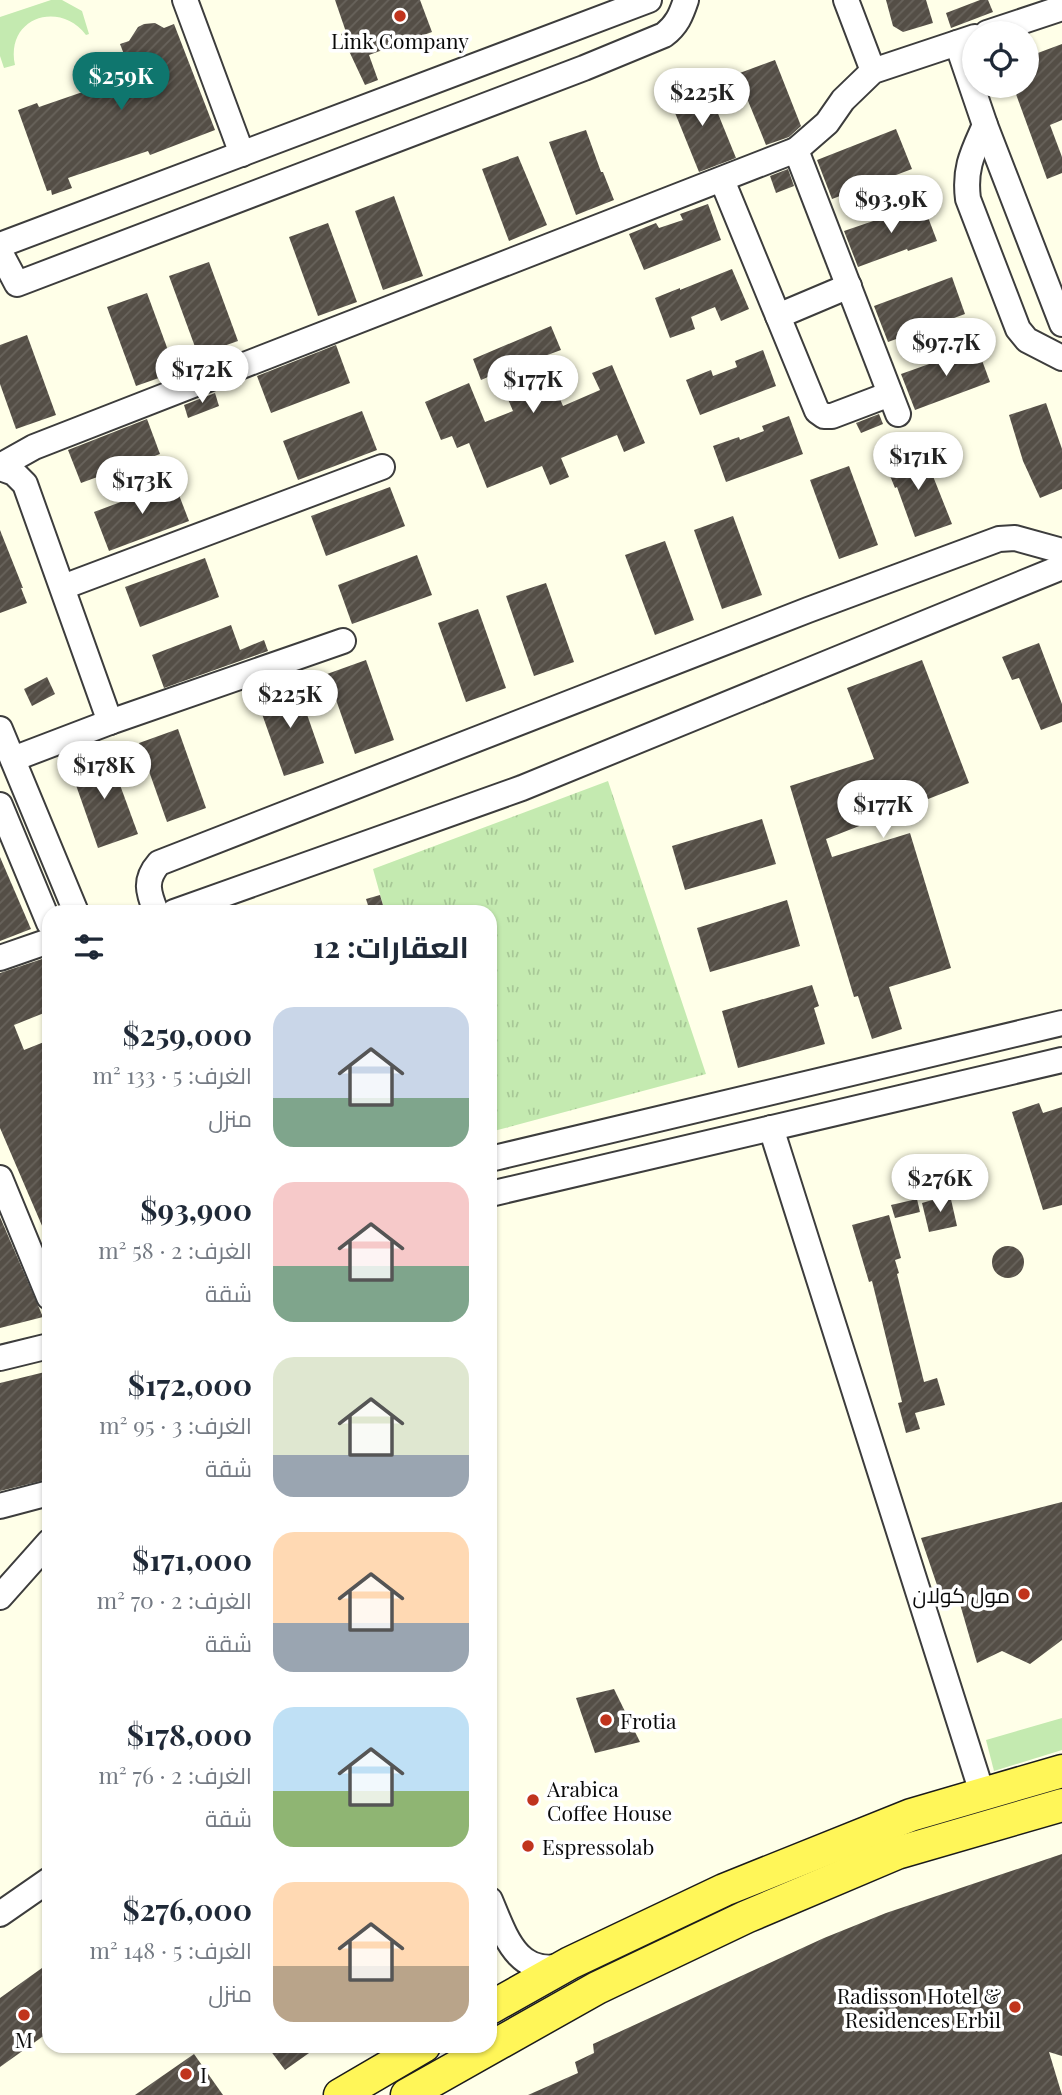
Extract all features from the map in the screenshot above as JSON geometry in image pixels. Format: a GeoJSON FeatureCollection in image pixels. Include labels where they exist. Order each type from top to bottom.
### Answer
{"type":"FeatureCollection","features":[{"type":"Feature","properties":{"kind":"main road"},"geometry":{"type":"LineString","coordinates":[[497,2004],[570,1964],[724,1890],[911,1815],[1062,1771]]}},
{"type":"Feature","properties":{"kind":"main road"},"geometry":{"type":"LineString","coordinates":[[497,2044],[597,1988],[746,1917],[897,1853],[1062,1805]]}},
{"type":"Feature","properties":{"kind":"main road"},"geometry":{"type":"LineString","coordinates":[[340,2095],[412,2053]]}},
{"type":"Feature","properties":{"kind":"main road"},"geometry":{"type":"LineString","coordinates":[[407,2095],[482,2053]]}},
{"type":"Feature","properties":{"kind":"street"},"geometry":{"type":"LineString","coordinates":[[185,0],[242,154]]}},
{"type":"Feature","properties":{"kind":"street"},"geometry":{"type":"LineString","coordinates":[[0,246],[649,0]]}},
{"type":"Feature","properties":{"kind":"street"},"geometry":{"type":"LineString","coordinates":[[0,252],[17,284],[664,35],[675,27],[686,0]]}},
{"type":"Feature","properties":{"kind":"street"},"geometry":{"type":"LineString","coordinates":[[846,0],[873,71]]}},
{"type":"Feature","properties":{"kind":"street"},"geometry":{"type":"LineString","coordinates":[[1023,21],[1062,8]]}},
{"type":"Feature","properties":{"kind":"street"},"geometry":{"type":"LineString","coordinates":[[0,467],[34,447],[796,150],[827,123],[843,100],[873,71],[962,41]]}},
{"type":"Feature","properties":{"kind":"street"},"geometry":{"type":"LineString","coordinates":[[979,98],[985,125],[1062,324]]}},
{"type":"Feature","properties":{"kind":"street"},"geometry":{"type":"LineString","coordinates":[[985,125],[968,164],[968,199],[1018,329],[1027,340],[1062,358]]}},
{"type":"Feature","properties":{"kind":"street"},"geometry":{"type":"LineString","coordinates":[[722,180],[817,411],[824,416],[832,416],[894,404],[796,150]]}},
{"type":"Feature","properties":{"kind":"street"},"geometry":{"type":"LineString","coordinates":[[778,316],[849,286]]}},
{"type":"Feature","properties":{"kind":"street"},"geometry":{"type":"LineString","coordinates":[[0,467],[14,472],[25,484],[110,722]]}},
{"type":"Feature","properties":{"kind":"street"},"geometry":{"type":"LineString","coordinates":[[63,587],[382,467]]}},
{"type":"Feature","properties":{"kind":"street"},"geometry":{"type":"LineString","coordinates":[[153,905],[148,881],[150,872],[159,863],[808,610],[999,539],[1015,538],[1062,551]]}},
{"type":"Feature","properties":{"kind":"street"},"geometry":{"type":"LineString","coordinates":[[194,905],[522,788],[1062,568]]}},
{"type":"Feature","properties":{"kind":"street"},"geometry":{"type":"LineString","coordinates":[[13,759],[110,722],[343,641]]}},
{"type":"Feature","properties":{"kind":"street"},"geometry":{"type":"LineString","coordinates":[[0,729],[73,905]]}},
{"type":"Feature","properties":{"kind":"street"},"geometry":{"type":"LineString","coordinates":[[0,806],[42,906]]}},
{"type":"Feature","properties":{"kind":"street"},"geometry":{"type":"LineString","coordinates":[[0,958],[42,943]]}},
{"type":"Feature","properties":{"kind":"street"},"geometry":{"type":"LineString","coordinates":[[497,1157],[1062,1023]]}},
{"type":"Feature","properties":{"kind":"street"},"geometry":{"type":"LineString","coordinates":[[497,1192],[1062,1060]]}},
{"type":"Feature","properties":{"kind":"street"},"geometry":{"type":"LineString","coordinates":[[771,1128],[983,1796]]}},
{"type":"Feature","properties":{"kind":"street"},"geometry":{"type":"LineString","coordinates":[[0,1178],[42,1280]]}},
{"type":"Feature","properties":{"kind":"street"},"geometry":{"type":"LineString","coordinates":[[0,1358],[42,1348]]}},
{"type":"Feature","properties":{"kind":"street"},"geometry":{"type":"LineString","coordinates":[[0,1506],[42,1495]]}},
{"type":"Feature","properties":{"kind":"street"},"geometry":{"type":"LineString","coordinates":[[0,1597],[42,1550]]}},
{"type":"Feature","properties":{"kind":"street"},"geometry":{"type":"LineString","coordinates":[[0,1914],[42,1885]]}},
{"type":"Feature","properties":{"kind":"street"},"geometry":{"type":"LineString","coordinates":[[498,1947],[544,1967],[570,1964]]}},
{"type":"Feature","properties":{"kind":"green space"},"geometry":{"type":"Polygon","coordinates":[[[51,0],[62,0],[82,11],[89,34],[86,35],[75,24],[63,18],[49,16],[37,19],[26,25],[18,35],[14,48],[15,65],[4,68],[0,56],[0,17],[51,0]]]}},
{"type":"Feature","properties":{"kind":"green space"},"geometry":{"type":"Polygon","coordinates":[[[608,781],[706,1074],[497,1130],[497,905],[383,905],[373,869],[608,781]]]}},
{"type":"Feature","properties":{"kind":"green space"},"geometry":{"type":"Polygon","coordinates":[[[1062,1718],[1062,1750],[994,1771],[986,1740],[1062,1718]]]}},
{"type":"Feature","properties":{"kind":"building"},"geometry":{"type":"Polygon","coordinates":[[[335,0],[420,0],[432,32],[369,55],[378,80],[365,85],[341,34],[346,32],[335,0]]]}},
{"type":"Feature","properties":{"kind":"building"},"geometry":{"type":"Polygon","coordinates":[[[886,0],[926,0],[933,23],[903,32],[893,26],[886,0]]]}},
{"type":"Feature","properties":{"kind":"building"},"geometry":{"type":"Polygon","coordinates":[[[980,0],[988,0],[993,12],[962,21],[962,24],[951,28],[946,13],[980,0]]]}},
{"type":"Feature","properties":{"kind":"building"},"geometry":{"type":"Polygon","coordinates":[[[155,23],[164,28],[174,24],[215,130],[150,155],[148,151],[68,178],[72,188],[52,195],[51,190],[47,191],[18,110],[37,103],[39,107],[132,75],[120,44],[129,41],[138,27],[155,23]]]}},
{"type":"Feature","properties":{"kind":"building"},"geometry":{"type":"Polygon","coordinates":[[[1062,44],[1062,120],[1050,125],[1062,157],[1062,173],[1047,179],[1017,98],[1039,98],[1039,53],[1062,44]]]}},
{"type":"Feature","properties":{"kind":"building"},"geometry":{"type":"Polygon","coordinates":[[[775,60],[801,126],[789,137],[766,145],[737,74],[775,60]]]}},
{"type":"Feature","properties":{"kind":"building"},"geometry":{"type":"Polygon","coordinates":[[[706,84],[736,158],[699,172],[669,98],[706,84]]]}},
{"type":"Feature","properties":{"kind":"building"},"geometry":{"type":"Polygon","coordinates":[[[896,129],[912,169],[832,199],[817,160],[896,129]]]}},
{"type":"Feature","properties":{"kind":"building"},"geometry":{"type":"Polygon","coordinates":[[[586,130],[614,200],[576,215],[549,142],[586,130]]]}},
{"type":"Feature","properties":{"kind":"building"},"geometry":{"type":"Polygon","coordinates":[[[518,156],[547,225],[509,241],[482,169],[518,156]]]}},
{"type":"Feature","properties":{"kind":"building"},"geometry":{"type":"Polygon","coordinates":[[[788,169],[794,186],[776,193],[770,176],[788,169]]]}},
{"type":"Feature","properties":{"kind":"building"},"geometry":{"type":"Polygon","coordinates":[[[394,196],[423,276],[383,290],[355,211],[394,196]]]}},
{"type":"Feature","properties":{"kind":"building"},"geometry":{"type":"Polygon","coordinates":[[[708,204],[721,240],[644,270],[629,234],[656,223],[659,228],[683,220],[680,214],[708,204]]]}},
{"type":"Feature","properties":{"kind":"building"},"geometry":{"type":"Polygon","coordinates":[[[923,204],[937,241],[858,267],[844,231],[923,204]]]}},
{"type":"Feature","properties":{"kind":"building"},"geometry":{"type":"Polygon","coordinates":[[[328,223],[357,302],[318,316],[289,237],[328,223]]]}},
{"type":"Feature","properties":{"kind":"building"},"geometry":{"type":"Polygon","coordinates":[[[209,262],[238,341],[198,355],[169,276],[209,262]]]}},
{"type":"Feature","properties":{"kind":"building"},"geometry":{"type":"Polygon","coordinates":[[[732,269],[749,309],[721,321],[715,307],[691,317],[695,329],[670,338],[655,298],[732,269]]]}},
{"type":"Feature","properties":{"kind":"building"},"geometry":{"type":"Polygon","coordinates":[[[952,277],[965,314],[888,342],[874,306],[952,277]]]}},
{"type":"Feature","properties":{"kind":"building"},"geometry":{"type":"Polygon","coordinates":[[[147,293],[176,372],[136,386],[107,307],[147,293]]]}},
{"type":"Feature","properties":{"kind":"building"},"geometry":{"type":"Polygon","coordinates":[[[551,326],[561,350],[542,357],[563,406],[600,390],[592,373],[612,365],[645,443],[624,452],[617,435],[561,458],[569,477],[550,485],[542,466],[487,488],[469,443],[457,448],[452,436],[441,440],[425,402],[469,383],[485,422],[513,411],[497,373],[481,380],[473,359],[551,326]]]}},
{"type":"Feature","properties":{"kind":"building"},"geometry":{"type":"Polygon","coordinates":[[[27,335],[56,415],[16,429],[0,384],[0,345],[27,335]]]}},
{"type":"Feature","properties":{"kind":"building"},"geometry":{"type":"Polygon","coordinates":[[[336,345],[350,383],[271,413],[257,376],[336,345]]]}},
{"type":"Feature","properties":{"kind":"building"},"geometry":{"type":"Polygon","coordinates":[[[977,347],[990,382],[915,410],[901,374],[977,347]]]}},
{"type":"Feature","properties":{"kind":"building"},"geometry":{"type":"Polygon","coordinates":[[[763,350],[776,386],[700,415],[686,380],[711,370],[713,376],[737,367],[735,361],[763,350]]]}},
{"type":"Feature","properties":{"kind":"building"},"geometry":{"type":"Polygon","coordinates":[[[215,393],[219,406],[188,418],[184,405],[215,393]]]}},
{"type":"Feature","properties":{"kind":"building"},"geometry":{"type":"Polygon","coordinates":[[[1046,403],[1062,449],[1062,489],[1040,498],[1023,461],[1009,415],[1046,403]]]}},
{"type":"Feature","properties":{"kind":"building"},"geometry":{"type":"Polygon","coordinates":[[[362,411],[377,450],[298,480],[283,441],[362,411]]]}},
{"type":"Feature","properties":{"kind":"building"},"geometry":{"type":"Polygon","coordinates":[[[879,414],[883,424],[861,433],[856,423],[879,414]]]}},
{"type":"Feature","properties":{"kind":"building"},"geometry":{"type":"Polygon","coordinates":[[[789,416],[803,454],[726,482],[713,446],[764,431],[762,426],[789,416]]]}},
{"type":"Feature","properties":{"kind":"building"},"geometry":{"type":"Polygon","coordinates":[[[147,419],[160,454],[81,483],[68,450],[147,419]]]}},
{"type":"Feature","properties":{"kind":"building"},"geometry":{"type":"Polygon","coordinates":[[[921,446],[952,524],[915,537],[897,487],[895,488],[884,461],[921,446]]]}},
{"type":"Feature","properties":{"kind":"building"},"geometry":{"type":"Polygon","coordinates":[[[849,466],[878,545],[839,559],[810,480],[849,466]]]}},
{"type":"Feature","properties":{"kind":"building"},"geometry":{"type":"Polygon","coordinates":[[[174,482],[189,521],[109,551],[94,512],[174,482]]]}},
{"type":"Feature","properties":{"kind":"building"},"geometry":{"type":"Polygon","coordinates":[[[390,487],[405,526],[326,556],[311,516],[390,487]]]}},
{"type":"Feature","properties":{"kind":"building"},"geometry":{"type":"Polygon","coordinates":[[[733,516],[762,595],[722,609],[694,530],[733,516]]]}},
{"type":"Feature","properties":{"kind":"building"},"geometry":{"type":"Polygon","coordinates":[[[0,530],[27,603],[0,613],[0,530]]]}},
{"type":"Feature","properties":{"kind":"building"},"geometry":{"type":"Polygon","coordinates":[[[665,541],[694,620],[655,635],[625,555],[665,541]]]}},
{"type":"Feature","properties":{"kind":"building"},"geometry":{"type":"Polygon","coordinates":[[[417,555],[432,595],[352,624],[338,585],[417,555]]]}},
{"type":"Feature","properties":{"kind":"building"},"geometry":{"type":"Polygon","coordinates":[[[205,558],[219,597],[140,627],[125,587],[205,558]]]}},
{"type":"Feature","properties":{"kind":"building"},"geometry":{"type":"Polygon","coordinates":[[[546,583],[574,662],[534,676],[506,596],[546,583]]]}},
{"type":"Feature","properties":{"kind":"building"},"geometry":{"type":"Polygon","coordinates":[[[478,609],[506,688],[466,702],[438,623],[478,609]]]}},
{"type":"Feature","properties":{"kind":"building"},"geometry":{"type":"Polygon","coordinates":[[[231,625],[240,650],[264,640],[268,651],[164,688],[152,655],[231,625]]]}},
{"type":"Feature","properties":{"kind":"building"},"geometry":{"type":"Polygon","coordinates":[[[1039,643],[1062,704],[1062,722],[1041,730],[1019,678],[1012,680],[1002,657],[1039,643]]]}},
{"type":"Feature","properties":{"kind":"building"},"geometry":{"type":"Polygon","coordinates":[[[366,660],[394,740],[355,754],[327,674],[366,660]]]}},
{"type":"Feature","properties":{"kind":"building"},"geometry":{"type":"Polygon","coordinates":[[[922,660],[969,783],[826,839],[832,857],[910,833],[951,968],[889,987],[902,1029],[872,1039],[858,996],[854,997],[790,786],[874,759],[847,688],[922,660]]]}},
{"type":"Feature","properties":{"kind":"building"},"geometry":{"type":"Polygon","coordinates":[[[47,677],[55,694],[32,706],[24,689],[47,677]]]}},
{"type":"Feature","properties":{"kind":"building"},"geometry":{"type":"Polygon","coordinates":[[[296,683],[324,763],[284,776],[256,697],[296,683]]]}},
{"type":"Feature","properties":{"kind":"building"},"geometry":{"type":"Polygon","coordinates":[[[178,729],[206,808],[167,822],[139,743],[178,729]]]}},
{"type":"Feature","properties":{"kind":"building"},"geometry":{"type":"Polygon","coordinates":[[[109,755],[138,834],[98,848],[70,768],[109,755]]]}},
{"type":"Feature","properties":{"kind":"building"},"geometry":{"type":"Polygon","coordinates":[[[762,819],[776,864],[685,890],[672,846],[762,819]]]}},
{"type":"Feature","properties":{"kind":"building"},"geometry":{"type":"Polygon","coordinates":[[[0,857],[31,929],[0,941],[0,857]]]}},
{"type":"Feature","properties":{"kind":"building"},"geometry":{"type":"Polygon","coordinates":[[[380,895],[383,905],[368,905],[366,899],[380,895]]]}},
{"type":"Feature","properties":{"kind":"building"},"geometry":{"type":"Polygon","coordinates":[[[787,900],[800,946],[710,972],[697,928],[787,900]]]}},
{"type":"Feature","properties":{"kind":"building"},"geometry":{"type":"Polygon","coordinates":[[[42,959],[42,1014],[14,1025],[24,1050],[42,1043],[42,1226],[0,1128],[0,973],[42,959]]]}},
{"type":"Feature","properties":{"kind":"building"},"geometry":{"type":"Polygon","coordinates":[[[812,985],[819,1006],[814,1008],[825,1044],[738,1068],[722,1011],[812,985]]]}},
{"type":"Feature","properties":{"kind":"building"},"geometry":{"type":"Polygon","coordinates":[[[1039,1103],[1043,1113],[1062,1107],[1062,1205],[1043,1210],[1012,1112],[1039,1103]]]}},
{"type":"Feature","properties":{"kind":"building"},"geometry":{"type":"Polygon","coordinates":[[[950,1195],[957,1226],[929,1232],[922,1203],[950,1195]]]}},
{"type":"Feature","properties":{"kind":"building"},"geometry":{"type":"Polygon","coordinates":[[[917,1199],[920,1212],[895,1218],[891,1205],[917,1199]]]}},
{"type":"Feature","properties":{"kind":"building"},"geometry":{"type":"Polygon","coordinates":[[[889,1215],[901,1258],[895,1260],[899,1273],[897,1274],[924,1382],[937,1378],[945,1405],[915,1413],[920,1429],[906,1433],[898,1403],[902,1402],[872,1281],[869,1282],[852,1225],[889,1215]]]}},
{"type":"Feature","properties":{"kind":"building"},"geometry":{"type":"Polygon","coordinates":[[[0,1217],[42,1317],[0,1328],[0,1217]]]}},
{"type":"Feature","properties":{"kind":"building"},"geometry":{"type":"Polygon","coordinates":[[[1008,1246],[1019,1251],[1024,1262],[1019,1273],[1008,1278],[997,1273],[992,1262],[997,1251],[1008,1246]]]}},
{"type":"Feature","properties":{"kind":"building"},"geometry":{"type":"Polygon","coordinates":[[[42,1373],[42,1481],[0,1491],[0,1383],[42,1373]]]}},
{"type":"Feature","properties":{"kind":"building"},"geometry":{"type":"Polygon","coordinates":[[[1062,1502],[1062,1640],[1030,1664],[1002,1651],[977,1663],[960,1604],[938,1588],[921,1538],[1062,1502]]]}},
{"type":"Feature","properties":{"kind":"building","name":"Frotia"},"geometry":{"type":"Polygon","coordinates":[[[614,1689],[640,1742],[595,1753],[576,1698],[614,1689]]]}},
{"type":"Feature","properties":{"kind":"building"},"geometry":{"type":"Polygon","coordinates":[[[1062,1854],[1062,2056],[1049,2052],[1062,2095],[528,2095],[578,2073],[575,2062],[594,2053],[593,2044],[824,1938],[886,1913],[1062,1854]]]}},
{"type":"Feature","properties":{"kind":"building","name":"M"},"geometry":{"type":"Polygon","coordinates":[[[42,1968],[42,2037],[0,2067],[0,1998],[42,1968]]]}},
{"type":"Feature","properties":{"kind":"building"},"geometry":{"type":"Polygon","coordinates":[[[272,2053],[309,2053],[285,2070],[272,2053]]]}},
{"type":"Feature","properties":{"kind":"building","name":"I"},"geometry":{"type":"Polygon","coordinates":[[[194,2054],[223,2095],[135,2095],[194,2054]]]}},
{"type":"Feature","properties":{"kind":"place","name":"Link Company"},"geometry":{"type":"Point","coordinates":[400,16]}},
{"type":"Feature","properties":{"kind":"place","name":"مول كولان"},"geometry":{"type":"Point","coordinates":[1024,1594]}},
{"type":"Feature","properties":{"kind":"place","name":"Frotia"},"geometry":{"type":"Point","coordinates":[606,1720]}},
{"type":"Feature","properties":{"kind":"place","name":"Arabica Coffee House"},"geometry":{"type":"Point","coordinates":[533,1800]}},
{"type":"Feature","properties":{"kind":"place","name":"Espressolab"},"geometry":{"type":"Point","coordinates":[528,1846]}},
{"type":"Feature","properties":{"kind":"place","name":"Radisson Hotel & Residences Erbil"},"geometry":{"type":"Point","coordinates":[1015,2007]}},
{"type":"Feature","properties":{"kind":"place","name":"M"},"geometry":{"type":"Point","coordinates":[24,2015]}},
{"type":"Feature","properties":{"kind":"place","name":"I"},"geometry":{"type":"Point","coordinates":[186,2074]}}]}
